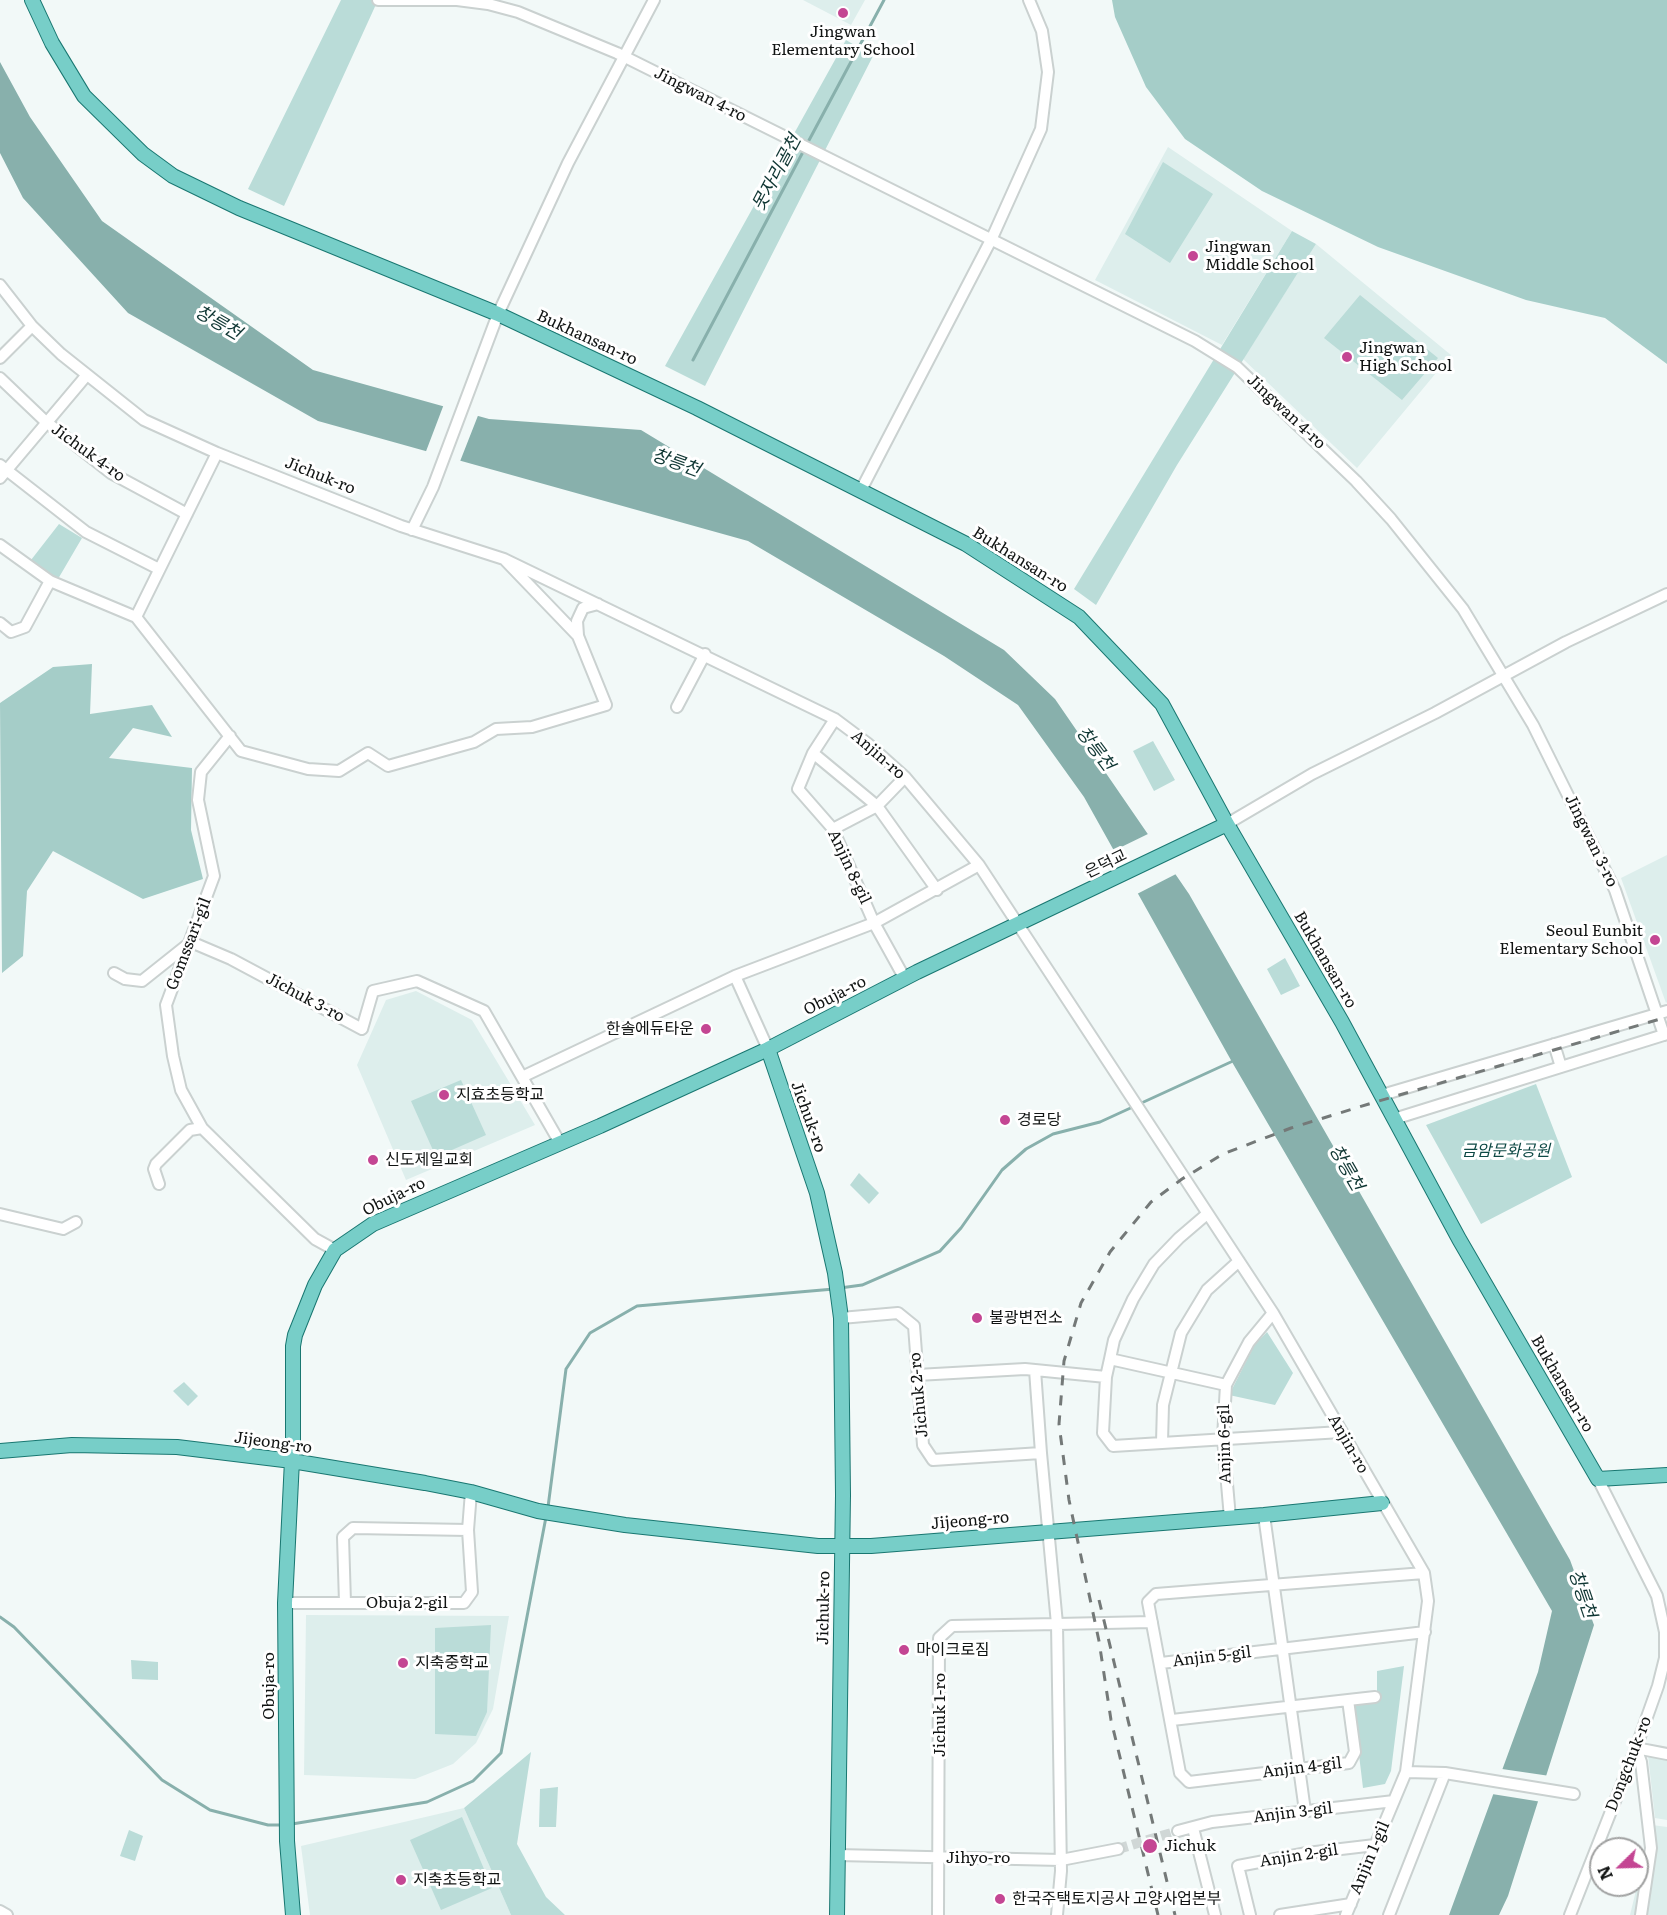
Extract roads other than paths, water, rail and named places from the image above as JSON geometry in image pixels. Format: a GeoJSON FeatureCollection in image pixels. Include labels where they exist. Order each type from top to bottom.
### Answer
{"type":"FeatureCollection","features":[{"type":"Feature","properties":{"kind":"main road","name":"Bukhansan-ro"},"geometry":{"type":"LineString","coordinates":[[33,0],[52,43],[84,96],[143,154],[173,176],[239,208],[498,314],[697,408],[966,544],[1079,616],[1162,705],[1227,824],[1382,1095],[1459,1239],[1598,1479]]}},
{"type":"Feature","properties":{"kind":"main road","name":"은덕교"},"geometry":{"type":"LineString","coordinates":[[1053,908],[1227,824]]}},
{"type":"Feature","properties":{"kind":"main road","name":"Obuja-ro"},"geometry":{"type":"LineString","coordinates":[[293,1915],[286,1811],[285,1603],[295,1335],[315,1285],[335,1250],[373,1224],[768,1049],[905,979],[1053,908]]}},
{"type":"Feature","properties":{"kind":"main road","name":"Jichuk-ro"},"geometry":{"type":"LineString","coordinates":[[768,1049],[814,1183],[835,1273],[841,1318],[842,1546],[837,1915]]}},
{"type":"Feature","properties":{"kind":"main road","name":"Jijeong-ro"},"geometry":{"type":"LineString","coordinates":[[0,1450],[72,1445],[177,1447],[292,1461],[471,1492],[538,1511],[561,1515],[642,1527],[842,1546],[1230,1518],[1382,1503]]}},
{"type":"Feature","properties":{"kind":"main road"},"geometry":{"type":"LineString","coordinates":[[1598,1479],[1667,1475]]}},
{"type":"Feature","properties":{"kind":"street","name":"Jingwan 4-ro"},"geometry":{"type":"LineString","coordinates":[[378,0],[457,0],[488,4],[518,12],[625,56],[776,134],[834,160],[1196,341],[1237,367],[1335,459],[1391,519],[1463,609],[1504,675]]}},
{"type":"Feature","properties":{"kind":"street"},"geometry":{"type":"LineString","coordinates":[[412,530],[433,487],[498,314],[568,163],[654,0]]}},
{"type":"Feature","properties":{"kind":"street"},"geometry":{"type":"LineString","coordinates":[[861,490],[992,238],[1041,129],[1048,72],[1042,31],[1029,0]]}},
{"type":"Feature","properties":{"kind":"street","name":"Jichuk-ro"},"geometry":{"type":"LineString","coordinates":[[0,285],[32,326],[86,376],[144,420],[217,453],[412,530],[504,559],[578,636],[606,705],[532,727],[496,729],[474,742],[388,766],[368,753],[339,771],[308,769],[241,751],[230,736]]}},
{"type":"Feature","properties":{"kind":"street"},"geometry":{"type":"LineString","coordinates":[[0,358],[32,326]]}},
{"type":"Feature","properties":{"kind":"street"},"geometry":{"type":"LineString","coordinates":[[86,376],[2,471],[86,532],[159,569]]}},
{"type":"Feature","properties":{"kind":"street","name":"Jichuk 4-ro"},"geometry":{"type":"LineString","coordinates":[[0,378],[45,421],[111,472],[187,514]]}},
{"type":"Feature","properties":{"kind":"street"},"geometry":{"type":"LineString","coordinates":[[136,618],[217,453]]}},
{"type":"Feature","properties":{"kind":"street"},"geometry":{"type":"LineString","coordinates":[[0,545],[50,581],[136,618],[230,736]]}},
{"type":"Feature","properties":{"kind":"street","name":"Anjin-ro"},"geometry":{"type":"LineString","coordinates":[[504,559],[705,654],[835,719],[867,743],[905,777],[979,865],[1273,1314],[1424,1573],[1428,1601],[1425,1632],[1406,1772],[1394,1801]]}},
{"type":"Feature","properties":{"kind":"street"},"geometry":{"type":"LineString","coordinates":[[0,624],[12,632],[25,627],[50,581]]}},
{"type":"Feature","properties":{"kind":"street"},"geometry":{"type":"LineString","coordinates":[[1227,824],[1312,774],[1389,737],[1566,642],[1667,594]]}},
{"type":"Feature","properties":{"kind":"street"},"geometry":{"type":"LineString","coordinates":[[578,636],[577,621],[584,608],[598,604]]}},
{"type":"Feature","properties":{"kind":"street"},"geometry":{"type":"LineString","coordinates":[[677,707],[705,654]]}},
{"type":"Feature","properties":{"kind":"street","name":"Jingwan 3-ro"},"geometry":{"type":"LineString","coordinates":[[1394,1119],[1666,1034],[1655,1015],[1640,958],[1615,890],[1558,774],[1504,675]]}},
{"type":"Feature","properties":{"kind":"street","name":"Anjin 8-gil"},"geometry":{"type":"LineString","coordinates":[[835,719],[813,753],[798,789],[833,829],[874,923],[905,979]]}},
{"type":"Feature","properties":{"kind":"street","name":"Gomssari-gil"},"geometry":{"type":"LineString","coordinates":[[230,736],[201,772],[198,800],[214,876],[166,1005],[182,1090],[202,1128],[315,1239],[335,1250]]}},
{"type":"Feature","properties":{"kind":"street"},"geometry":{"type":"LineString","coordinates":[[813,753],[877,806],[937,890]]}},
{"type":"Feature","properties":{"kind":"street"},"geometry":{"type":"LineString","coordinates":[[833,829],[877,806],[905,777]]}},
{"type":"Feature","properties":{"kind":"street","name":"Anjin 8-gil"},"geometry":{"type":"LineString","coordinates":[[735,976],[874,923],[979,865]]}},
{"type":"Feature","properties":{"kind":"street"},"geometry":{"type":"LineString","coordinates":[[114,973],[125,979],[142,981],[191,942]]}},
{"type":"Feature","properties":{"kind":"street","name":"Jichuk 3-ro"},"geometry":{"type":"LineString","coordinates":[[191,942],[231,959],[362,1029],[373,991],[417,981],[484,1011],[524,1076],[560,1143]]}},
{"type":"Feature","properties":{"kind":"street"},"geometry":{"type":"LineString","coordinates":[[524,1076],[735,976]]}},
{"type":"Feature","properties":{"kind":"street","name":"Jichuk-ro"},"geometry":{"type":"LineString","coordinates":[[735,976],[768,1049]]}},
{"type":"Feature","properties":{"kind":"street"},"geometry":{"type":"LineString","coordinates":[[1382,1095],[1667,1011]]}},
{"type":"Feature","properties":{"kind":"street"},"geometry":{"type":"LineString","coordinates":[[1554,1044],[1561,1067]]}},
{"type":"Feature","properties":{"kind":"street"},"geometry":{"type":"LineString","coordinates":[[159,1184],[154,1169],[156,1164],[190,1130],[202,1128]]}},
{"type":"Feature","properties":{"kind":"street"},"geometry":{"type":"LineString","coordinates":[[0,1214],[63,1229],[76,1222]]}},
{"type":"Feature","properties":{"kind":"street"},"geometry":{"type":"LineString","coordinates":[[1207,1214],[1154,1264],[1133,1299],[1114,1340],[1106,1377],[1103,1433],[1113,1446],[1341,1432]]}},
{"type":"Feature","properties":{"kind":"street"},"geometry":{"type":"LineString","coordinates":[[1162,1442],[1162,1405],[1181,1333],[1207,1290],[1239,1261]]}},
{"type":"Feature","properties":{"kind":"street","name":"Jichuk 2-ro"},"geometry":{"type":"LineString","coordinates":[[841,1318],[898,1313],[914,1326],[923,1445],[933,1460],[1041,1453]]}},
{"type":"Feature","properties":{"kind":"street","name":"Anjin 6-gil"},"geometry":{"type":"LineString","coordinates":[[1230,1518],[1223,1438],[1226,1385],[1249,1342],[1273,1314]]}},
{"type":"Feature","properties":{"kind":"street"},"geometry":{"type":"LineString","coordinates":[[1110,1359],[1226,1385]]}},
{"type":"Feature","properties":{"kind":"street"},"geometry":{"type":"LineString","coordinates":[[918,1375],[1035,1370],[1106,1377]]}},
{"type":"Feature","properties":{"kind":"street"},"geometry":{"type":"LineString","coordinates":[[1035,1370],[1047,1530],[1057,1624],[1061,1860],[1057,1915]]}},
{"type":"Feature","properties":{"kind":"street","name":"Dongchuk-ro"},"geometry":{"type":"LineString","coordinates":[[1570,1915],[1636,1748],[1658,1686],[1665,1658],[1665,1632],[1657,1596],[1598,1479]]}},
{"type":"Feature","properties":{"kind":"street","name":"Obuja 2-gil"},"geometry":{"type":"LineString","coordinates":[[285,1603],[464,1604],[472,1592],[468,1530],[471,1492]]}},
{"type":"Feature","properties":{"kind":"street"},"geometry":{"type":"LineString","coordinates":[[1264,1515],[1305,1811]]}},
{"type":"Feature","properties":{"kind":"street","name":"Obuja 2-gil"},"geometry":{"type":"LineString","coordinates":[[345,1603],[342,1537],[353,1528],[468,1530]]}},
{"type":"Feature","properties":{"kind":"street","name":"Anjin 5-gil"},"geometry":{"type":"LineString","coordinates":[[1424,1573],[1156,1594],[1148,1602],[1161,1663],[1425,1632]]}},
{"type":"Feature","properties":{"kind":"street","name":"Jichuk 1-ro"},"geometry":{"type":"LineString","coordinates":[[938,1915],[939,1638],[952,1626],[1152,1622]]}},
{"type":"Feature","properties":{"kind":"street"},"geometry":{"type":"LineString","coordinates":[[1161,1663],[1172,1720],[1374,1697]]}},
{"type":"Feature","properties":{"kind":"street","name":"Anjin 4-gil"},"geometry":{"type":"LineString","coordinates":[[1172,1720],[1180,1773],[1189,1782],[1349,1763],[1355,1752],[1348,1700]]}},
{"type":"Feature","properties":{"kind":"street"},"geometry":{"type":"LineString","coordinates":[[1636,1748],[1667,1754]]}},
{"type":"Feature","properties":{"kind":"street"},"geometry":{"type":"LineString","coordinates":[[1636,1748],[1641,1762],[1651,1848],[1641,1915]]}},
{"type":"Feature","properties":{"kind":"street"},"geometry":{"type":"LineString","coordinates":[[1406,1772],[1445,1773],[1569,1794]]}},
{"type":"Feature","properties":{"kind":"street"},"geometry":{"type":"LineString","coordinates":[[1389,1915],[1445,1773]]}},
{"type":"Feature","properties":{"kind":"street","name":"Anjin 3-gil"},"geometry":{"type":"LineString","coordinates":[[1193,1828],[1212,1822],[1394,1801]]}},
{"type":"Feature","properties":{"kind":"street","name":"Anjin 1-gil"},"geometry":{"type":"LineString","coordinates":[[1346,1915],[1394,1801]]}},
{"type":"Feature","properties":{"kind":"street"},"geometry":{"type":"LineString","coordinates":[[1178,1832],[1193,1828],[1215,1915]]}},
{"type":"Feature","properties":{"kind":"street","name":"Anjin 2-gil"},"geometry":{"type":"LineString","coordinates":[[1251,1915],[1238,1866],[1375,1845]]}},
{"type":"Feature","properties":{"kind":"street","name":"Jihyo-ro"},"geometry":{"type":"LineString","coordinates":[[837,1855],[1061,1860],[1118,1849]]}},
{"type":"Feature","properties":{"kind":"street"},"geometry":{"type":"LineString","coordinates":[[1280,1915],[1351,1904]]}},
{"type":"Feature","properties":{"kind":"street"},"geometry":{"type":"LineString","coordinates":[[0,1911],[7,1915]]}},
{"type":"Feature","properties":{"kind":"water","name":"창릉천"},"geometry":{"type":"Polygon","coordinates":[[[0,62],[30,117],[102,221],[313,370],[489,419],[641,430],[1004,650],[1055,699],[1189,894],[1570,1560],[1594,1625],[1508,1896],[1499,1915],[1449,1915],[1538,1672],[1552,1611],[1232,1062],[1084,797],[1018,705],[944,656],[748,541],[318,421],[128,313],[23,198],[0,153],[0,62]]]}},
{"type":"Feature","properties":{"kind":"waterway","name":"못자리골천"},"geometry":{"type":"LineString","coordinates":[[807,144],[884,0]]}},
{"type":"Feature","properties":{"kind":"waterway","name":"못자리골천"},"geometry":{"type":"LineString","coordinates":[[693,360],[804,150]]}},
{"type":"Feature","properties":{"kind":"waterway"},"geometry":{"type":"LineString","coordinates":[[840,1288],[862,1285],[940,1251],[961,1228],[1002,1170],[1026,1149],[1053,1134],[1100,1122],[1233,1061]]}},
{"type":"Feature","properties":{"kind":"waterway"},"geometry":{"type":"LineString","coordinates":[[548,1507],[566,1369],[590,1333],[637,1306],[834,1289]]}},
{"type":"Feature","properties":{"kind":"waterway"},"geometry":{"type":"LineString","coordinates":[[292,1824],[427,1802],[473,1781],[501,1753],[546,1517]]}},
{"type":"Feature","properties":{"kind":"waterway"},"geometry":{"type":"LineString","coordinates":[[0,1617],[14,1627],[162,1780],[210,1810],[268,1825],[282,1825]]}},
{"type":"Feature","properties":{"kind":"tunnel"},"geometry":{"type":"LineString","coordinates":[[1118,1849],[1178,1831]]}},
{"type":"Feature","properties":{"kind":"railway"},"geometry":{"type":"LineString","coordinates":[[1158,1915],[1111,1720],[1099,1641],[1069,1500],[1059,1424],[1064,1361],[1081,1303],[1110,1252],[1151,1202],[1182,1179],[1223,1154],[1291,1128],[1372,1103],[1667,1017]]}},
{"type":"Feature","properties":{"kind":"railway"},"geometry":{"type":"LineString","coordinates":[[1099,1600],[1175,1915]]}},
{"type":"Feature","properties":{"kind":"place","name":"Jingwan Elementary School"},"geometry":{"type":"Point","coordinates":[843,13]}},
{"type":"Feature","properties":{"kind":"place","name":"Jingwan Middle School"},"geometry":{"type":"Point","coordinates":[1193,256]}},
{"type":"Feature","properties":{"kind":"place","name":"Jingwan High School"},"geometry":{"type":"Point","coordinates":[1347,357]}},
{"type":"Feature","properties":{"kind":"place","name":"Seoul Eunbit Elementary School"},"geometry":{"type":"Point","coordinates":[1655,940]}},
{"type":"Feature","properties":{"kind":"place","name":"한솔에듀타운"},"geometry":{"type":"Point","coordinates":[706,1029]}},
{"type":"Feature","properties":{"kind":"place","name":"지효초등학교"},"geometry":{"type":"Point","coordinates":[444,1095]}},
{"type":"Feature","properties":{"kind":"place","name":"경로당"},"geometry":{"type":"Point","coordinates":[1005,1120]}},
{"type":"Feature","properties":{"kind":"place","name":"신도제일교회"},"geometry":{"type":"Point","coordinates":[373,1160]}},
{"type":"Feature","properties":{"kind":"place","name":"불광변전소"},"geometry":{"type":"Point","coordinates":[977,1318]}},
{"type":"Feature","properties":{"kind":"place","name":"마이크로짐"},"geometry":{"type":"Point","coordinates":[904,1650]}},
{"type":"Feature","properties":{"kind":"place","name":"지축중학교"},"geometry":{"type":"Point","coordinates":[403,1663]}},
{"type":"Feature","properties":{"kind":"place","name":"Jichuk"},"geometry":{"type":"Point","coordinates":[1150,1846]}},
{"type":"Feature","properties":{"kind":"place","name":"지축초등학교"},"geometry":{"type":"Point","coordinates":[401,1880]}},
{"type":"Feature","properties":{"kind":"place","name":"한국주택토지공사 고양사업본부"},"geometry":{"type":"Point","coordinates":[1000,1899]}},
{"type":"Feature","properties":{"kind":"park label","name":"금암문화공원"},"geometry":{"type":"Point","coordinates":[1506,1151]}}]}
